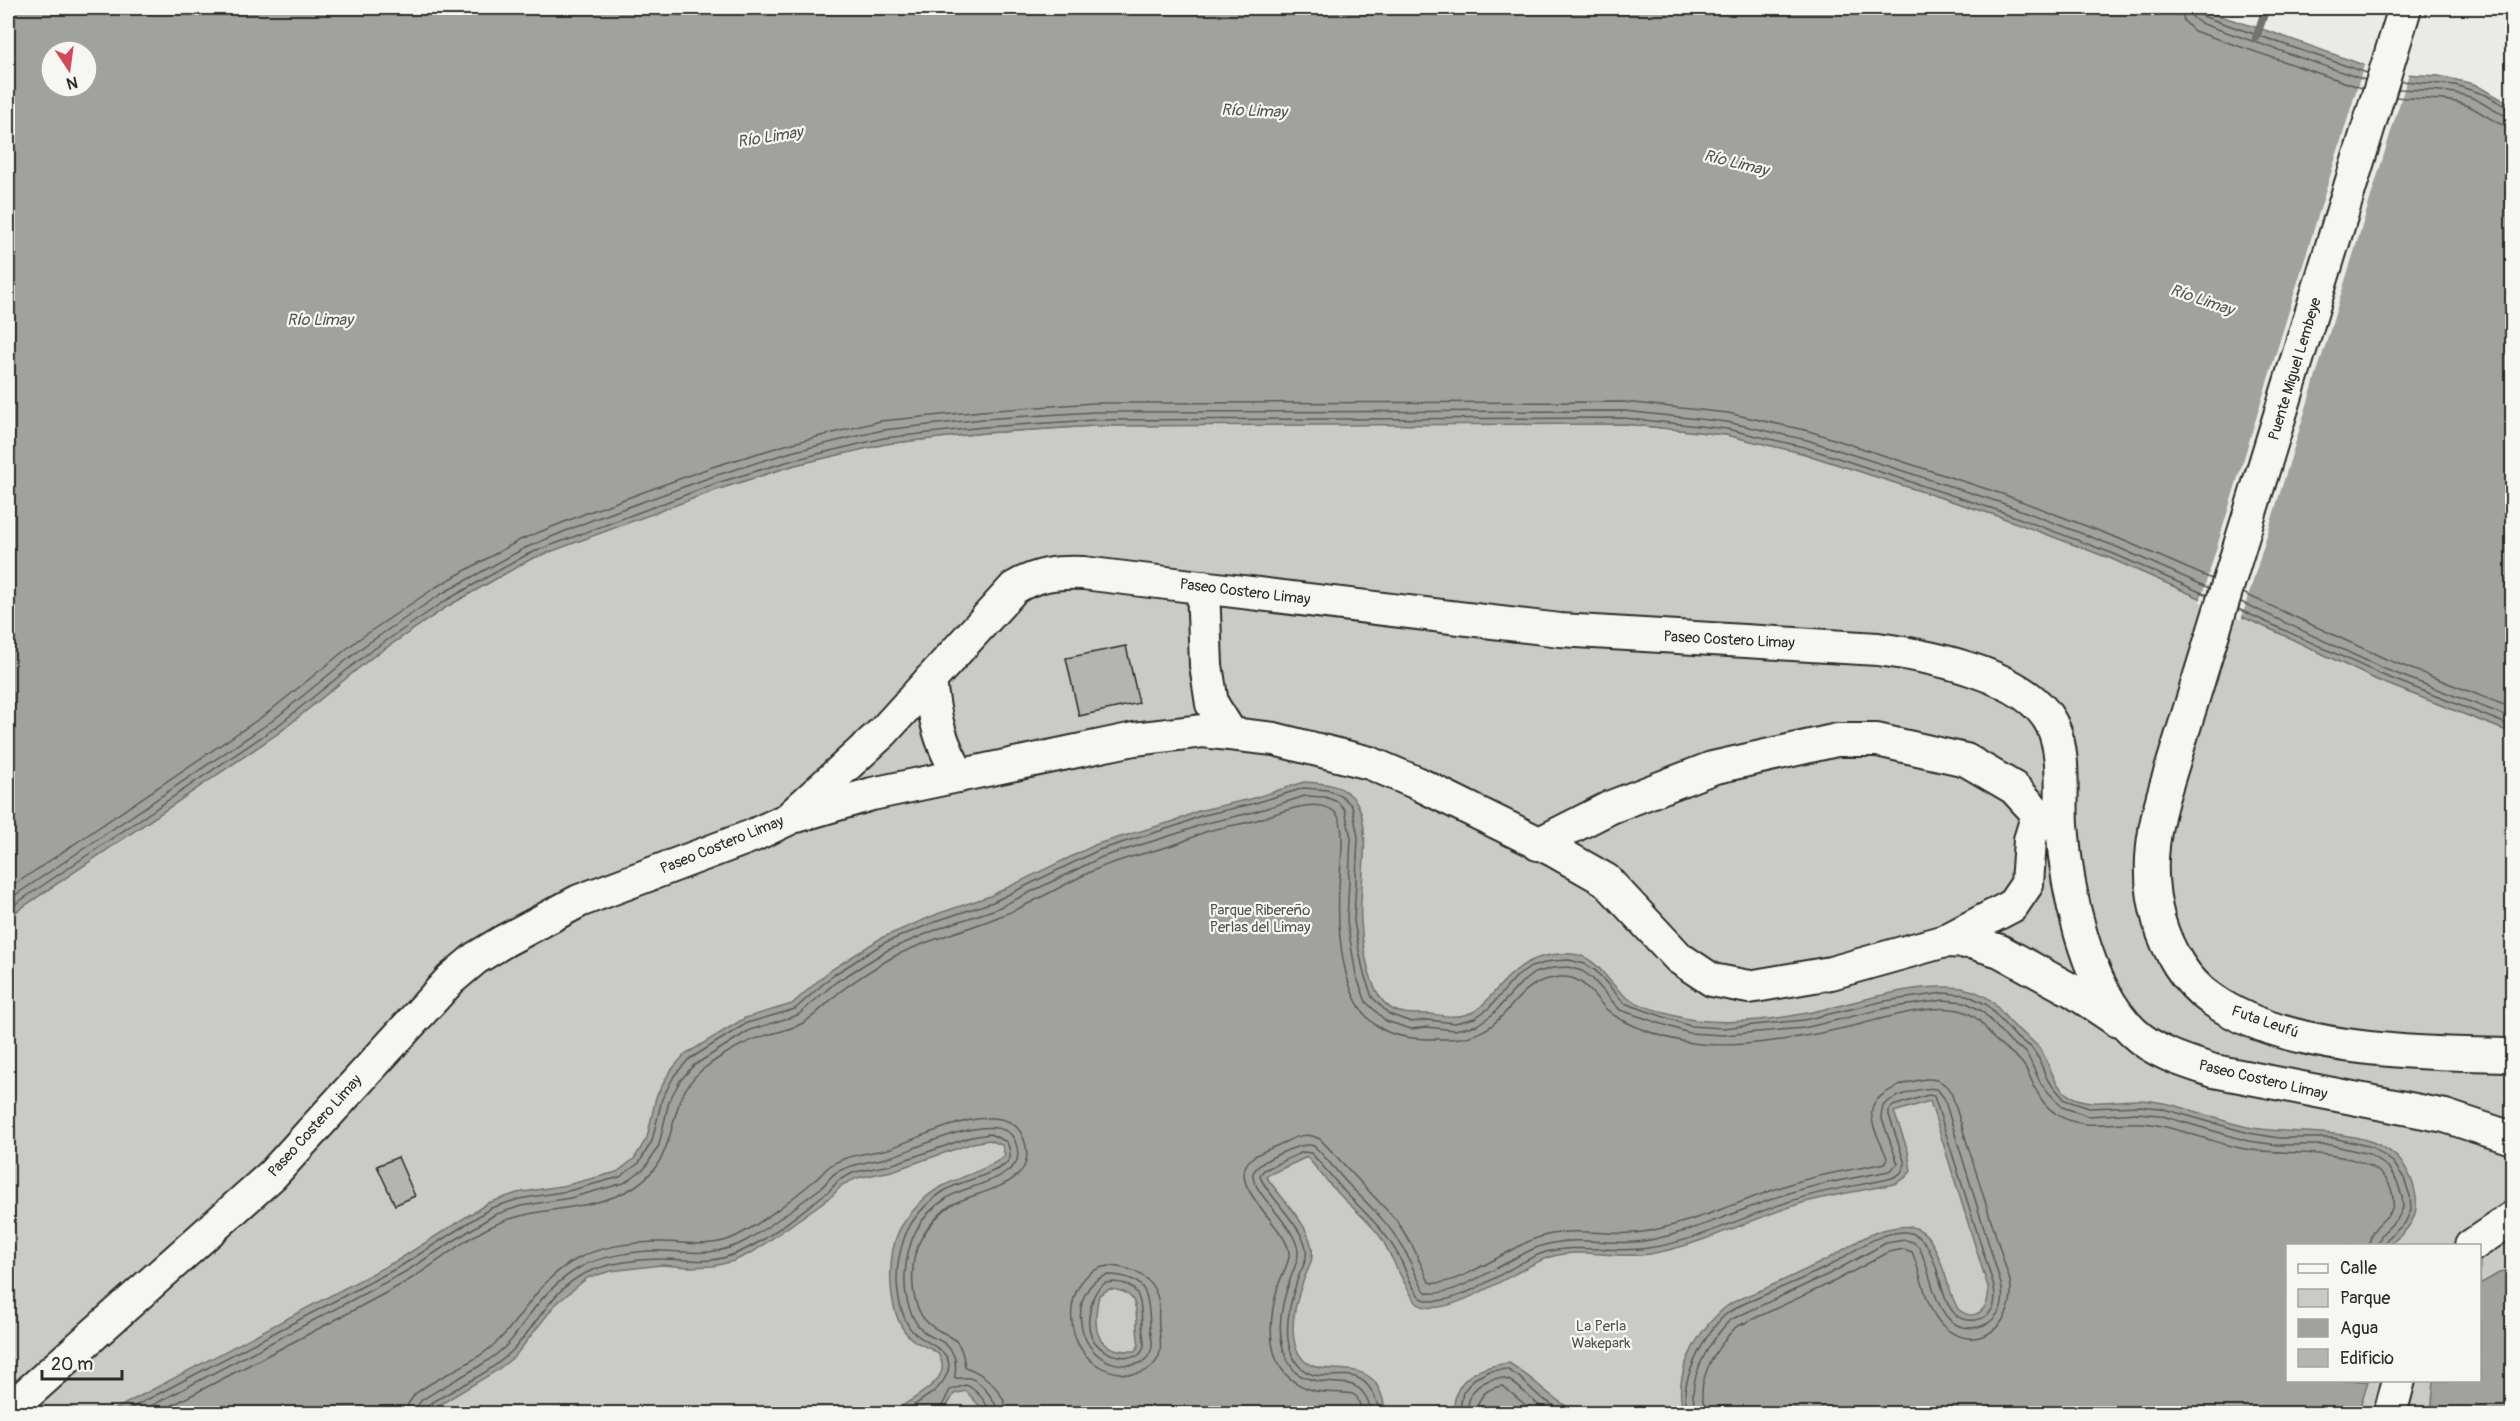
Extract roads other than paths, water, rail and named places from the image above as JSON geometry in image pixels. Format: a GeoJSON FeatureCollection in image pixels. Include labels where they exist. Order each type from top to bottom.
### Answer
{"type":"FeatureCollection","features":[{"type":"Feature","properties":{"kind":"street","name":"Puente Miguel Lembeye"},"geometry":{"type":"LineString","coordinates":[[2187,722],[2404,12]]}},
{"type":"Feature","properties":{"kind":"street","name":"Paseo Costero Limay"},"geometry":{"type":"LineString","coordinates":[[8,1408],[28,1393],[272,1175],[451,979],[476,958],[579,901],[752,836],[788,819],[869,747],[1009,594],[1029,579],[1046,574],[1065,572],[1203,587],[1560,630],[1842,646],[1912,654],[1979,672],[2024,694],[2039,707],[2052,724],[2058,744],[2061,768],[2050,815],[2090,959],[2117,1012],[2133,1032],[2156,1048],[2183,1061],[2214,1071],[2445,1116],[2512,1138]]}},
{"type":"Feature","properties":{"kind":"street"},"geometry":{"type":"LineString","coordinates":[[1203,587],[1206,665],[1212,704],[1232,734]]}},
{"type":"Feature","properties":{"kind":"street"},"geometry":{"type":"LineString","coordinates":[[930,680],[933,716],[947,755],[960,776]]}},
{"type":"Feature","properties":{"kind":"street","name":"Futa Leufú"},"geometry":{"type":"LineString","coordinates":[[2187,722],[2156,821],[2151,876],[2155,905],[2163,934],[2174,958],[2191,981],[2210,999],[2238,1015],[2276,1029],[2327,1041],[2372,1049],[2422,1053],[2512,1055]]}},
{"type":"Feature","properties":{"kind":"street"},"geometry":{"type":"LineString","coordinates":[[788,819],[872,794],[1134,739],[1203,731],[1274,739],[1370,762],[1538,844],[1606,880],[1679,958],[1713,980],[1749,987],[1819,975],[1945,940],[2012,906],[2026,884],[2030,840],[2050,815],[2014,788],[1966,760],[1877,740],[1837,740],[1712,768],[1611,807],[1538,844]]}},
{"type":"Feature","properties":{"kind":"street"},"geometry":{"type":"LineString","coordinates":[[1945,940],[1971,942],[2000,951],[2073,991],[2133,1032]]}},
{"type":"Feature","properties":{"kind":"street"},"geometry":{"type":"LineString","coordinates":[[2472,1244],[2512,1218]]}},
{"type":"Feature","properties":{"kind":"street"},"geometry":{"type":"LineString","coordinates":[[2390,1413],[2398,1382]]}},
{"type":"Feature","properties":{"kind":"water","name":"Río Limay"},"geometry":{"type":"Polygon","coordinates":[[[8,8],[2195,8],[2386,73],[2439,76],[2474,84],[2512,105],[2512,733],[2377,680],[2279,633],[2112,559],[1998,516],[1802,453],[1726,435],[1625,424],[1094,426],[984,433],[885,444],[795,465],[719,489],[531,559],[448,606],[371,658],[280,732],[8,917],[8,8]]]}},
{"type":"Feature","properties":{"kind":"water"},"geometry":{"type":"Polygon","coordinates":[[[1304,782],[1340,788],[1352,797],[1362,815],[1364,829],[1361,909],[1368,967],[1378,994],[1386,1005],[1399,1012],[1453,1016],[1470,1014],[1481,1007],[1520,967],[1542,957],[1567,954],[1578,955],[1595,964],[1631,1000],[1658,1011],[1695,1020],[1723,1022],[1766,1019],[1807,1013],[1904,991],[1923,988],[1962,988],[1980,994],[1993,1002],[2014,1026],[2039,1047],[2053,1076],[2070,1096],[2094,1102],[2136,1100],[2166,1103],[2253,1128],[2351,1136],[2374,1143],[2393,1154],[2408,1171],[2416,1197],[2416,1205],[2413,1219],[2405,1231],[2389,1244],[2286,1244],[2286,1382],[2368,1382],[2358,1413],[1684,1413],[1681,1400],[1683,1372],[1694,1345],[1720,1312],[1736,1301],[1822,1262],[1875,1233],[1901,1226],[1918,1229],[1926,1234],[1937,1253],[1958,1309],[1971,1315],[1985,1307],[1988,1287],[1930,1101],[1894,1112],[1908,1151],[1911,1171],[1905,1178],[1894,1184],[1808,1202],[1669,1250],[1637,1255],[1572,1253],[1547,1258],[1463,1300],[1430,1308],[1415,1301],[1379,1234],[1307,1157],[1266,1176],[1303,1226],[1312,1249],[1311,1262],[1294,1314],[1293,1333],[1297,1350],[1303,1360],[1312,1366],[1354,1371],[1373,1380],[1380,1391],[1386,1413],[986,1413],[966,1391],[954,1394],[943,1413],[892,1413],[932,1385],[942,1368],[941,1359],[936,1352],[909,1337],[895,1310],[891,1265],[896,1238],[908,1217],[930,1194],[1005,1156],[1002,1145],[989,1140],[973,1143],[892,1171],[857,1178],[842,1185],[833,1195],[753,1252],[734,1261],[714,1266],[661,1265],[611,1271],[587,1278],[555,1305],[515,1356],[496,1371],[426,1413],[108,1413],[398,1260],[488,1203],[517,1193],[567,1185],[617,1172],[634,1159],[647,1138],[656,1097],[669,1073],[684,1055],[745,1018],[792,1004],[828,972],[881,938],[940,913],[990,896],[1097,844],[1178,820],[1198,811],[1251,799],[1304,782]],[[1109,1289],[1099,1295],[1097,1328],[1099,1336],[1111,1348],[1135,1351],[1139,1345],[1136,1308],[1128,1295],[1109,1289]]]}},
{"type":"Feature","properties":{"kind":"water"},"geometry":{"type":"Polygon","coordinates":[[[2512,1270],[2512,1413],[2431,1413],[2434,1382],[2481,1382],[2481,1283],[2499,1273],[2512,1270]]]}},
{"type":"Feature","properties":{"kind":"water"},"geometry":{"type":"Polygon","coordinates":[[[1509,1363],[1560,1402],[1579,1413],[1454,1413],[1457,1391],[1469,1376],[1477,1371],[1509,1363]]]}},
{"type":"Feature","properties":{"kind":"waterway"},"geometry":{"type":"LineString","coordinates":[[2256,38],[2266,8]]}},
{"type":"Feature","properties":{"kind":"park label","name":"Parque Ribereño Perlas del Limay"},"geometry":{"type":"Point","coordinates":[1260,918]}},
{"type":"Feature","properties":{"kind":"park label","name":"La Perla Wakepark"},"geometry":{"type":"Point","coordinates":[1601,1334]}}]}
